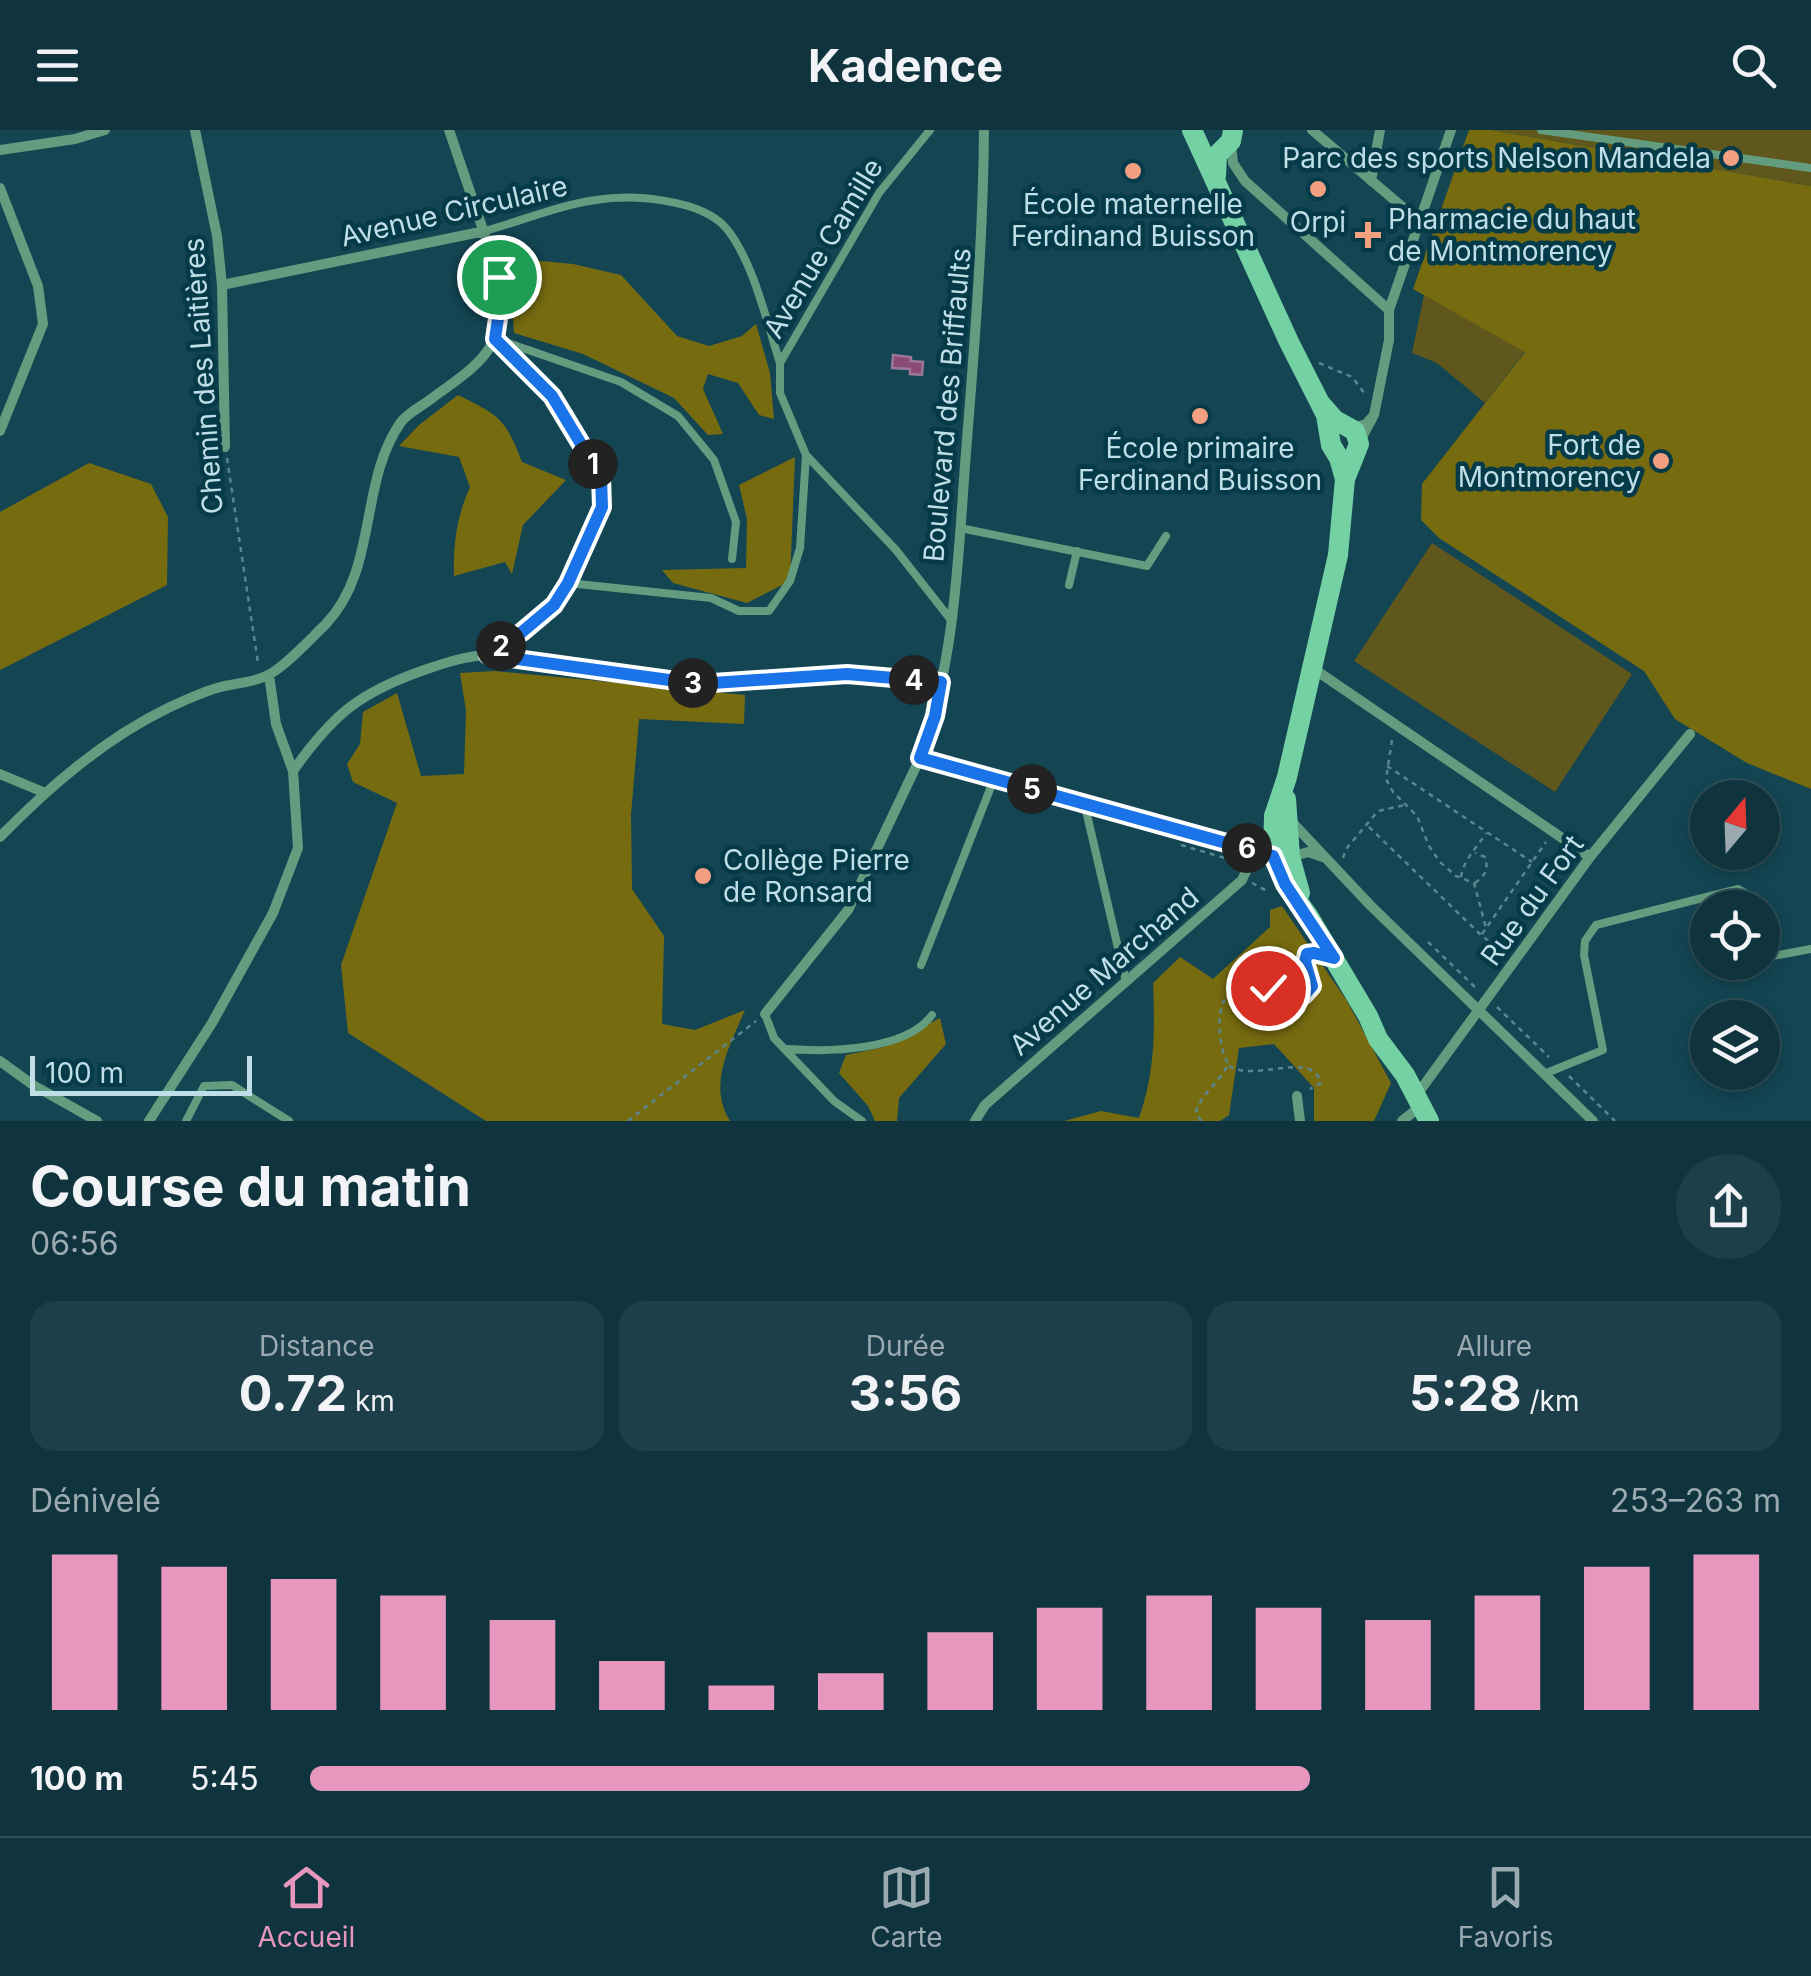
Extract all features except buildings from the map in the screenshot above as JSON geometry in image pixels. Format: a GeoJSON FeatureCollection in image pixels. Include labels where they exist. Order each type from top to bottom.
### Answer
{"type":"FeatureCollection","features":[{"type":"Feature","properties":{"kind":"main road"},"geometry":{"type":"LineString","coordinates":[[1216,140],[1216,176],[1330,426],[1347,440],[1338,555],[1287,777],[1274,816],[1276,850],[1290,892],[1309,916]]}},
{"type":"Feature","properties":{"kind":"main road"},"geometry":{"type":"LineString","coordinates":[[1287,777],[1287,816],[1276,850],[1378,1040],[1423,1106]]}},
{"type":"Feature","properties":{"kind":"street"},"geometry":{"type":"LineString","coordinates":[[0,150],[75,139],[105,130]]}},
{"type":"Feature","properties":{"kind":"street","name":"Chemin des Laitières"},"geometry":{"type":"LineString","coordinates":[[195,130],[217,236],[222,285],[225,447]]}},
{"type":"Feature","properties":{"kind":"street"},"geometry":{"type":"LineString","coordinates":[[0,837],[43,792],[128,730],[217,688],[268,676],[326,624],[348,596],[363,551],[379,469],[402,420],[484,360],[495,339],[501,298],[485,231],[450,130]]}},
{"type":"Feature","properties":{"kind":"street","name":"Boulevard des Briffaults"},"geometry":{"type":"LineString","coordinates":[[766,1014],[848,910],[917,764],[935,716],[951,620],[960,528],[983,241],[984,130]]}},
{"type":"Feature","properties":{"kind":"street"},"geometry":{"type":"LineString","coordinates":[[1312,130],[1418,221]]}},
{"type":"Feature","properties":{"kind":"street"},"geometry":{"type":"LineString","coordinates":[[1371,181],[1380,130]]}},
{"type":"Feature","properties":{"kind":"street"},"geometry":{"type":"LineString","coordinates":[[1347,440],[1375,414],[1389,340],[1389,310],[1451,130]]}},
{"type":"Feature","properties":{"kind":"street"},"geometry":{"type":"LineString","coordinates":[[1216,140],[1246,181],[1389,310]]}},
{"type":"Feature","properties":{"kind":"street"},"geometry":{"type":"LineString","coordinates":[[0,188],[38,286],[43,324],[0,431]]}},
{"type":"Feature","properties":{"kind":"street","name":"Avenue Circulaire"},"geometry":{"type":"LineString","coordinates":[[222,285],[485,231]]}},
{"type":"Feature","properties":{"kind":"street"},"geometry":{"type":"LineString","coordinates":[[293,772],[322,731],[347,708],[374,690],[467,656],[488,655],[698,684],[847,674],[941,682]]}},
{"type":"Feature","properties":{"kind":"street"},"geometry":{"type":"LineString","coordinates":[[1311,667],[1590,858]]}},
{"type":"Feature","properties":{"kind":"street"},"geometry":{"type":"LineString","coordinates":[[149,1121],[212,1024],[282,892],[298,848],[293,772],[276,724],[268,676]]}},
{"type":"Feature","properties":{"kind":"street","name":"Rue du Fort"},"geometry":{"type":"LineString","coordinates":[[1402,1121],[1423,1106],[1480,1010],[1590,858],[1690,734]]}},
{"type":"Feature","properties":{"kind":"street"},"geometry":{"type":"LineString","coordinates":[[917,764],[994,779],[1276,850],[1329,855]]}},
{"type":"Feature","properties":{"kind":"street"},"geometry":{"type":"LineString","coordinates":[[0,774],[43,792]]}},
{"type":"Feature","properties":{"kind":"street"},"geometry":{"type":"LineString","coordinates":[[1287,816],[1312,844]]}},
{"type":"Feature","properties":{"kind":"street"},"geometry":{"type":"LineString","coordinates":[[1276,850],[1300,840],[1329,855],[1593,1121]]}},
{"type":"Feature","properties":{"kind":"street","name":"Avenue Marchand"},"geometry":{"type":"LineString","coordinates":[[975,1121],[985,1106],[1276,850]]}},
{"type":"Feature","properties":{"kind":"street"},"geometry":{"type":"LineString","coordinates":[[0,1060],[97,1121]]}},
{"type":"Feature","properties":{"kind":"street"},"geometry":{"type":"LineString","coordinates":[[1297,1096],[1300,1121]]}},
{"type":"Feature","properties":{"kind":"lane","name":"Avenue Camille"},"geometry":{"type":"LineString","coordinates":[[806,454],[780,393],[780,362],[879,193],[930,130]]}},
{"type":"Feature","properties":{"kind":"lane"},"geometry":{"type":"LineString","coordinates":[[1541,130],[1811,168]]}},
{"type":"Feature","properties":{"kind":"lane","name":"Avenue Circulaire"},"geometry":{"type":"LineString","coordinates":[[485,231],[597,200],[677,201],[707,214],[726,228],[744,259],[780,362]]}},
{"type":"Feature","properties":{"kind":"lane"},"geometry":{"type":"LineString","coordinates":[[495,339],[621,382],[678,416],[714,460],[736,522],[732,559]]}},
{"type":"Feature","properties":{"kind":"lane"},"geometry":{"type":"LineString","coordinates":[[495,339],[552,396],[601,477],[602,507],[568,583],[712,598],[739,611],[769,611],[790,581],[800,548],[806,454]]}},
{"type":"Feature","properties":{"kind":"lane"},"geometry":{"type":"LineString","coordinates":[[806,454],[896,550],[951,620]]}},
{"type":"Feature","properties":{"kind":"lane"},"geometry":{"type":"LineString","coordinates":[[960,528],[1147,566],[1166,536]]}},
{"type":"Feature","properties":{"kind":"lane"},"geometry":{"type":"LineString","coordinates":[[1069,586],[1077,551]]}},
{"type":"Feature","properties":{"kind":"lane"},"geometry":{"type":"LineString","coordinates":[[921,964],[994,779]]}},
{"type":"Feature","properties":{"kind":"lane"},"geometry":{"type":"LineString","coordinates":[[1084,802],[1126,982]]}},
{"type":"Feature","properties":{"kind":"lane"},"geometry":{"type":"LineString","coordinates":[[1544,1074],[1603,1050],[1584,955],[1585,940],[1596,926],[1690,902]]}},
{"type":"Feature","properties":{"kind":"lane"},"geometry":{"type":"LineString","coordinates":[[1780,955],[1811,949]]}},
{"type":"Feature","properties":{"kind":"lane"},"geometry":{"type":"LineString","coordinates":[[766,1014],[774,1038],[834,1100],[862,1121]]}},
{"type":"Feature","properties":{"kind":"lane"},"geometry":{"type":"LineString","coordinates":[[788,1050],[844,1050],[876,1045],[924,1024],[932,1015]]}},
{"type":"Feature","properties":{"kind":"lane"},"geometry":{"type":"LineString","coordinates":[[186,1121],[204,1086],[232,1085],[289,1121]]}},
{"type":"Feature","properties":{"kind":"path"},"geometry":{"type":"LineString","coordinates":[[1314,360],[1352,377],[1375,414]]}},
{"type":"Feature","properties":{"kind":"path","name":"Chemin des Laitières"},"geometry":{"type":"LineString","coordinates":[[225,447],[259,664],[268,676]]}},
{"type":"Feature","properties":{"kind":"path"},"geometry":{"type":"LineString","coordinates":[[488,655],[554,605],[568,583]]}},
{"type":"Feature","properties":{"kind":"path"},"geometry":{"type":"LineString","coordinates":[[1395,724],[1386,779],[1417,816],[1440,862],[1474,883]]}},
{"type":"Feature","properties":{"kind":"path"},"geometry":{"type":"LineString","coordinates":[[1387,766],[1532,862]]}},
{"type":"Feature","properties":{"kind":"path"},"geometry":{"type":"LineString","coordinates":[[1329,855],[1342,860],[1346,849],[1378,811],[1405,806]]}},
{"type":"Feature","properties":{"kind":"path"},"geometry":{"type":"LineString","coordinates":[[1368,826],[1481,936],[1515,962]]}},
{"type":"Feature","properties":{"kind":"path"},"geometry":{"type":"LineString","coordinates":[[1461,878],[1465,858],[1474,852],[1486,832]]}},
{"type":"Feature","properties":{"kind":"path"},"geometry":{"type":"LineString","coordinates":[[1481,936],[1553,832]]}},
{"type":"Feature","properties":{"kind":"path"},"geometry":{"type":"LineString","coordinates":[[1176,843],[1236,861],[1260,889],[1290,892]]}},
{"type":"Feature","properties":{"kind":"path"},"geometry":{"type":"LineString","coordinates":[[1474,852],[1485,857],[1488,866],[1485,875],[1474,883]]}},
{"type":"Feature","properties":{"kind":"path"},"geometry":{"type":"LineString","coordinates":[[1474,883],[1486,928]]}},
{"type":"Feature","properties":{"kind":"path"},"geometry":{"type":"LineString","coordinates":[[1297,1096],[1322,1084],[1312,1069],[1302,1066],[1253,1074],[1228,1064],[1217,1028],[1221,1006],[1240,985],[1247,984],[1262,990],[1281,981],[1304,995],[1312,986],[1305,962],[1307,954],[1334,958]]}},
{"type":"Feature","properties":{"kind":"path"},"geometry":{"type":"LineString","coordinates":[[628,1121],[766,1014]]}},
{"type":"Feature","properties":{"kind":"path"},"geometry":{"type":"LineString","coordinates":[[1201,1121],[1197,1105],[1223,1076],[1228,1064]]}},
{"type":"Feature","properties":{"kind":"shaded area"},"geometry":{"type":"Polygon","coordinates":[[[1469,130],[1491,130],[1811,186],[1811,789],[1747,763],[1675,719],[1644,671],[1439,538],[1421,520],[1422,484],[1525,352],[1413,289],[1469,130]]]}},
{"type":"Feature","properties":{"kind":"shaded area","name":"Parc des sports Nelson Mandela"},"geometry":{"type":"Polygon","coordinates":[[[1491,130],[1811,130],[1811,186],[1491,130]]]}},
{"type":"Feature","properties":{"kind":"shaded area"},"geometry":{"type":"Polygon","coordinates":[[[509,258],[573,264],[621,275],[677,336],[709,346],[742,336],[756,324],[770,373],[774,419],[759,415],[738,383],[708,374],[703,389],[723,434],[708,435],[674,398],[583,354],[514,333],[509,258]]]}},
{"type":"Feature","properties":{"kind":"shaded area"},"geometry":{"type":"Polygon","coordinates":[[[1424,295],[1525,351],[1485,403],[1437,363],[1412,353],[1424,295]]]}},
{"type":"Feature","properties":{"kind":"shaded area"},"geometry":{"type":"Polygon","coordinates":[[[893,355],[923,362],[922,375],[910,374],[910,369],[892,368],[893,355]]]}},
{"type":"Feature","properties":{"kind":"shaded area"},"geometry":{"type":"Polygon","coordinates":[[[458,395],[499,420],[522,462],[566,480],[523,525],[512,574],[505,562],[454,576],[457,530],[470,487],[459,457],[399,446],[458,395]]]}},
{"type":"Feature","properties":{"kind":"shaded area"},"geometry":{"type":"Polygon","coordinates":[[[795,457],[790,581],[747,603],[673,583],[662,570],[746,568],[747,519],[739,485],[795,457]]]}},
{"type":"Feature","properties":{"kind":"shaded area"},"geometry":{"type":"Polygon","coordinates":[[[89,463],[151,484],[168,517],[167,585],[0,670],[0,512],[89,463]]]}},
{"type":"Feature","properties":{"kind":"shaded area"},"geometry":{"type":"Polygon","coordinates":[[[1432,543],[1632,674],[1555,792],[1354,661],[1432,543]]]}},
{"type":"Feature","properties":{"kind":"shaded area"},"geometry":{"type":"Polygon","coordinates":[[[494,671],[745,695],[744,724],[639,719],[631,815],[632,889],[664,936],[662,1024],[695,1030],[745,1010],[721,1079],[723,1107],[730,1121],[486,1121],[348,1033],[341,965],[397,803],[353,782],[347,764],[360,744],[363,712],[397,693],[421,776],[464,774],[466,711],[460,673],[494,671]]]}},
{"type":"Feature","properties":{"kind":"shaded area"},"geometry":{"type":"Polygon","coordinates":[[[1282,906],[1347,1001],[1391,1083],[1374,1121],[1314,1121],[1314,1088],[1274,1044],[1239,1048],[1229,1115],[1220,1121],[1064,1121],[1101,1111],[1139,1118],[1153,1051],[1153,983],[1180,957],[1213,979],[1270,927],[1270,910],[1282,906]]]}},
{"type":"Feature","properties":{"kind":"shaded area"},"geometry":{"type":"Polygon","coordinates":[[[940,1018],[946,1044],[899,1098],[897,1121],[875,1121],[868,1106],[839,1073],[846,1055],[884,1047],[940,1018]]]}},
{"type":"Feature","properties":{"kind":"place","name":"Parc des sports Nelson Mandela"},"geometry":{"type":"Point","coordinates":[1731,158]}},
{"type":"Feature","properties":{"kind":"place","name":"École maternelle Ferdinand Buisson"},"geometry":{"type":"Point","coordinates":[1133,171]}},
{"type":"Feature","properties":{"kind":"place","name":"Orpi"},"geometry":{"type":"Point","coordinates":[1318,189]}},
{"type":"Feature","properties":{"kind":"place","name":"Pharmacie du haut de Montmorency"},"geometry":{"type":"Point","coordinates":[1368,235]}},
{"type":"Feature","properties":{"kind":"place","name":"École primaire Ferdinand Buisson"},"geometry":{"type":"Point","coordinates":[1200,416]}},
{"type":"Feature","properties":{"kind":"place","name":"Fort de Montmorency"},"geometry":{"type":"Point","coordinates":[1661,461]}},
{"type":"Feature","properties":{"kind":"place","name":"Collège Pierre de Ronsard"},"geometry":{"type":"Point","coordinates":[703,876]}},
{"type":"Feature","properties":{"kind":"route"},"geometry":{"type":"LineString","coordinates":[[499,277],[501,298],[495,339],[552,396],[601,477],[602,507],[554,605],[488,655],[698,684],[847,674],[941,682],[935,716],[920,758],[1273,856],[1279,874],[1334,958],[1307,954],[1305,962],[1312,986],[1304,995],[1281,981],[1268,988]]}}]}
